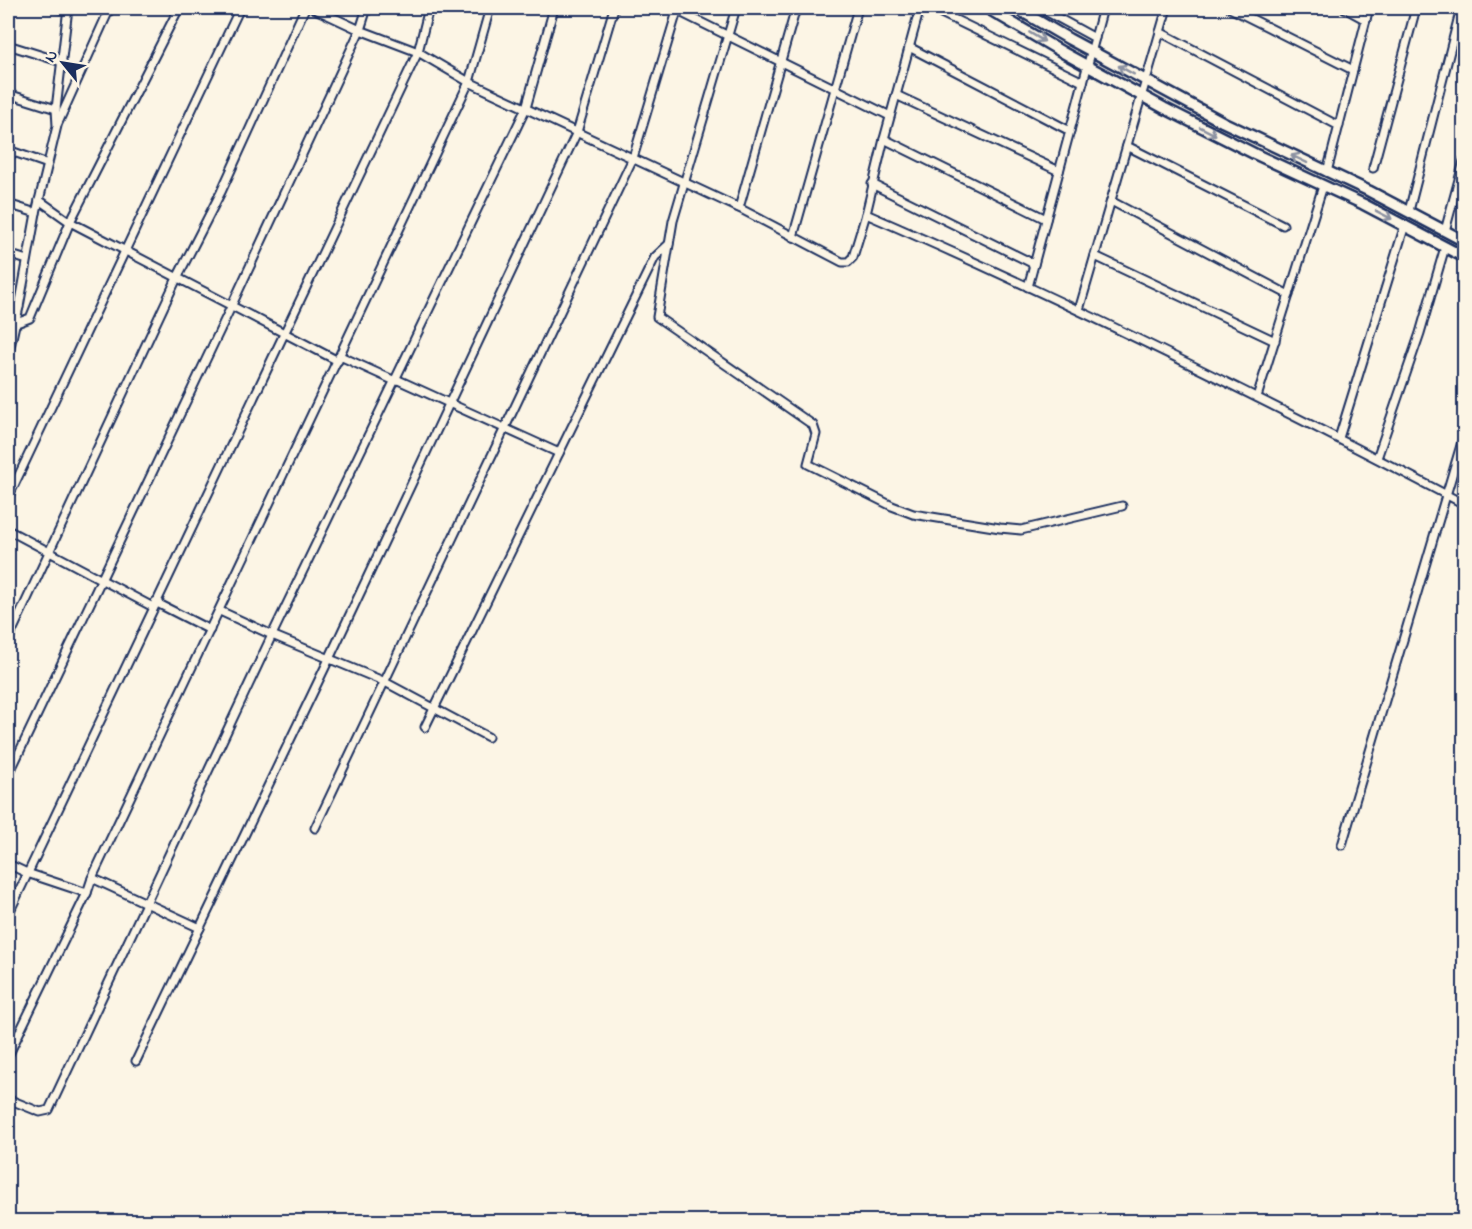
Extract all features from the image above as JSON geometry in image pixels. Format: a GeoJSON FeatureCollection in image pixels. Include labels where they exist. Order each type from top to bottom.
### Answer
{"type":"FeatureCollection","features":[{"type":"Feature","properties":{"kind":"main road"},"geometry":{"type":"LineString","coordinates":[[987,8],[1087,66],[1217,135],[1405,225],[1464,257]]}},
{"type":"Feature","properties":{"kind":"main road"},"geometry":{"type":"LineString","coordinates":[[1016,8],[1223,122],[1409,211],[1464,241]]}},
{"type":"Feature","properties":{"kind":"street"},"geometry":{"type":"LineString","coordinates":[[56,8],[68,9],[56,109],[57,126]]}},
{"type":"Feature","properties":{"kind":"street"},"geometry":{"type":"LineString","coordinates":[[8,356],[36,213],[57,126],[110,8]]}},
{"type":"Feature","properties":{"kind":"street"},"geometry":{"type":"LineString","coordinates":[[14,324],[30,318],[69,222],[179,8]]}},
{"type":"Feature","properties":{"kind":"street"},"geometry":{"type":"LineString","coordinates":[[8,498],[240,8]]}},
{"type":"Feature","properties":{"kind":"street"},"geometry":{"type":"LineString","coordinates":[[8,640],[48,550],[177,278],[221,192],[305,8]]}},
{"type":"Feature","properties":{"kind":"street"},"geometry":{"type":"LineString","coordinates":[[313,8],[360,30],[418,52],[469,82],[739,208],[842,262],[848,262],[853,257],[920,8]]}},
{"type":"Feature","properties":{"kind":"street"},"geometry":{"type":"LineString","coordinates":[[8,776],[231,307],[360,30],[367,8]]}},
{"type":"Feature","properties":{"kind":"street"},"geometry":{"type":"LineString","coordinates":[[8,915],[418,52],[429,8]]}},
{"type":"Feature","properties":{"kind":"street"},"geometry":{"type":"LineString","coordinates":[[8,1056],[469,82],[490,8]]}},
{"type":"Feature","properties":{"kind":"street"},"geometry":{"type":"LineString","coordinates":[[8,1099],[40,1112],[49,1110],[272,635],[526,108],[554,8]]}},
{"type":"Feature","properties":{"kind":"street"},"geometry":{"type":"LineString","coordinates":[[136,1061],[577,132],[614,8]]}},
{"type":"Feature","properties":{"kind":"street"},"geometry":{"type":"LineString","coordinates":[[315,828],[633,158],[675,8],[890,116]]}},
{"type":"Feature","properties":{"kind":"street"},"geometry":{"type":"LineString","coordinates":[[736,8],[673,221],[657,317],[813,425],[816,434],[808,464],[892,506],[913,514],[1021,530],[1122,506]]}},
{"type":"Feature","properties":{"kind":"street"},"geometry":{"type":"LineString","coordinates":[[739,208],[796,8]]}},
{"type":"Feature","properties":{"kind":"street"},"geometry":{"type":"LineString","coordinates":[[793,237],[858,8]]}},
{"type":"Feature","properties":{"kind":"street"},"geometry":{"type":"LineString","coordinates":[[931,8],[1083,82]]}},
{"type":"Feature","properties":{"kind":"street"},"geometry":{"type":"LineString","coordinates":[[1040,8],[1095,38]]}},
{"type":"Feature","properties":{"kind":"street"},"geometry":{"type":"LineString","coordinates":[[1028,287],[1103,8]]}},
{"type":"Feature","properties":{"kind":"street"},"geometry":{"type":"LineString","coordinates":[[1079,310],[1167,8]]}},
{"type":"Feature","properties":{"kind":"street"},"geometry":{"type":"LineString","coordinates":[[1230,8],[1353,70]]}},
{"type":"Feature","properties":{"kind":"street"},"geometry":{"type":"LineString","coordinates":[[1344,8],[1366,20]]}},
{"type":"Feature","properties":{"kind":"street"},"geometry":{"type":"LineString","coordinates":[[1327,172],[1369,8]]}},
{"type":"Feature","properties":{"kind":"street"},"geometry":{"type":"LineString","coordinates":[[1373,168],[1416,8]]}},
{"type":"Feature","properties":{"kind":"street"},"geometry":{"type":"LineString","coordinates":[[1409,211],[1461,8]]}},
{"type":"Feature","properties":{"kind":"street"},"geometry":{"type":"LineString","coordinates":[[1160,32],[1339,126]]}},
{"type":"Feature","properties":{"kind":"street"},"geometry":{"type":"LineString","coordinates":[[8,45],[62,62]]}},
{"type":"Feature","properties":{"kind":"street"},"geometry":{"type":"LineString","coordinates":[[909,47],[1070,131]]}},
{"type":"Feature","properties":{"kind":"street"},"geometry":{"type":"LineString","coordinates":[[8,94],[56,109]]}},
{"type":"Feature","properties":{"kind":"street"},"geometry":{"type":"LineString","coordinates":[[896,95],[1059,171]]}},
{"type":"Feature","properties":{"kind":"street"},"geometry":{"type":"LineString","coordinates":[[884,139],[1046,219]]}},
{"type":"Feature","properties":{"kind":"street"},"geometry":{"type":"LineString","coordinates":[[1127,146],[1283,225]]}},
{"type":"Feature","properties":{"kind":"street"},"geometry":{"type":"LineString","coordinates":[[8,150],[48,164]]}},
{"type":"Feature","properties":{"kind":"street"},"geometry":{"type":"LineString","coordinates":[[1445,231],[1464,161]]}},
{"type":"Feature","properties":{"kind":"street"},"geometry":{"type":"LineString","coordinates":[[872,184],[1034,264]]}},
{"type":"Feature","properties":{"kind":"street"},"geometry":{"type":"LineString","coordinates":[[1257,397],[1323,186]]}},
{"type":"Feature","properties":{"kind":"street"},"geometry":{"type":"LineString","coordinates":[[39,200],[69,222],[284,335],[450,403],[559,453]]}},
{"type":"Feature","properties":{"kind":"street"},"geometry":{"type":"LineString","coordinates":[[1111,201],[1289,295]]}},
{"type":"Feature","properties":{"kind":"street"},"geometry":{"type":"LineString","coordinates":[[8,204],[36,213]]}},
{"type":"Feature","properties":{"kind":"street"},"geometry":{"type":"LineString","coordinates":[[866,214],[1079,310],[1339,438],[1464,504]]}},
{"type":"Feature","properties":{"kind":"street"},"geometry":{"type":"LineString","coordinates":[[1339,438],[1405,225]]}},
{"type":"Feature","properties":{"kind":"street"},"geometry":{"type":"LineString","coordinates":[[424,727],[655,257],[669,243]]}},
{"type":"Feature","properties":{"kind":"street"},"geometry":{"type":"LineString","coordinates":[[1377,458],[1420,333],[1445,247]]}},
{"type":"Feature","properties":{"kind":"street"},"geometry":{"type":"LineString","coordinates":[[8,254],[27,260]]}},
{"type":"Feature","properties":{"kind":"street"},"geometry":{"type":"LineString","coordinates":[[1095,256],[1275,341]]}},
{"type":"Feature","properties":{"kind":"street"},"geometry":{"type":"LineString","coordinates":[[8,304],[19,307]]}},
{"type":"Feature","properties":{"kind":"street"},"geometry":{"type":"LineString","coordinates":[[1342,845],[1464,440]]}},
{"type":"Feature","properties":{"kind":"street"},"geometry":{"type":"LineString","coordinates":[[8,530],[154,605],[210,630]]}},
{"type":"Feature","properties":{"kind":"street"},"geometry":{"type":"LineString","coordinates":[[220,611],[383,681],[488,737]]}},
{"type":"Feature","properties":{"kind":"street"},"geometry":{"type":"LineString","coordinates":[[8,864],[27,873],[87,893]]}},
{"type":"Feature","properties":{"kind":"street"},"geometry":{"type":"LineString","coordinates":[[92,878],[200,928]]}}]}
